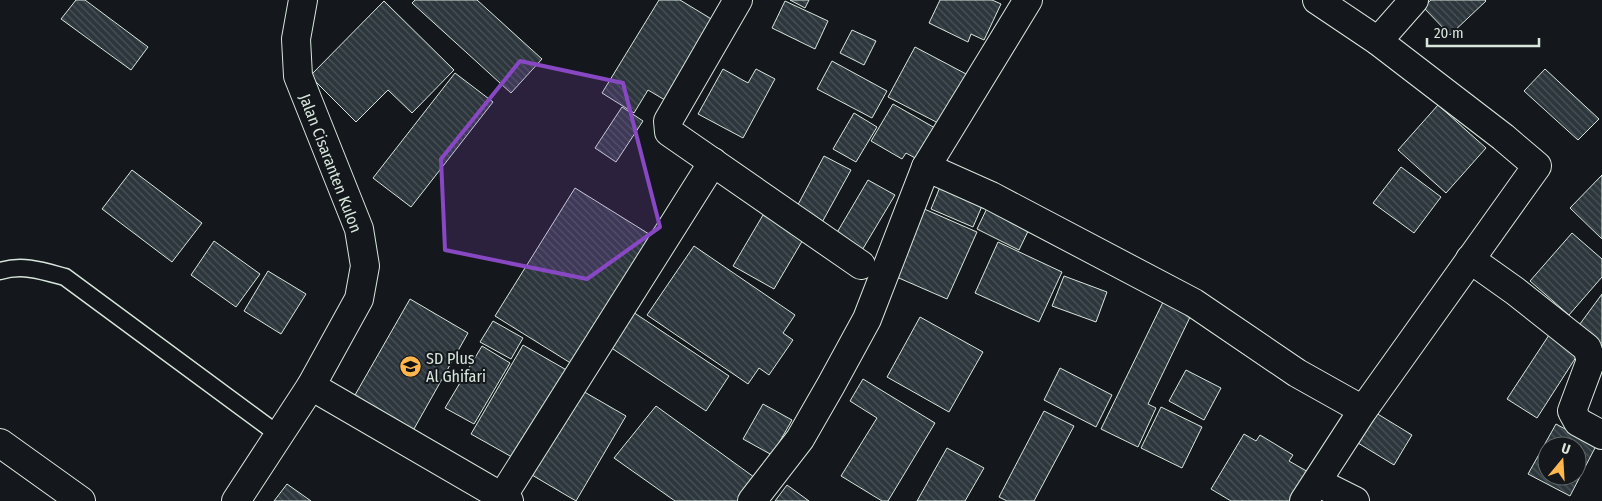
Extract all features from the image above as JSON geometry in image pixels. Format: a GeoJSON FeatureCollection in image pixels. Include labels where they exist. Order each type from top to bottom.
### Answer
{"type":"FeatureCollection","features":[{"type":"Feature","properties":{"kind":"street","name":"Jalan Cisaranten Kulon"},"geometry":{"type":"LineString","coordinates":[[236,501],[311,386],[359,299],[365,266],[359,229],[298,76],[296,38],[303,0]]}},
{"type":"Feature","properties":{"kind":"street"},"geometry":{"type":"LineString","coordinates":[[738,0],[668,121],[669,132],[861,265]]}},
{"type":"Feature","properties":{"kind":"street"},"geometry":{"type":"LineString","coordinates":[[752,501],[800,439],[831,385],[867,319],[926,167],[1028,0]]}},
{"type":"Feature","properties":{"kind":"street"},"geometry":{"type":"LineString","coordinates":[[1317,0],[1378,41],[1503,137],[1536,166],[1364,410],[1310,491],[1356,501]]}},
{"type":"Feature","properties":{"kind":"street"},"geometry":{"type":"LineString","coordinates":[[1378,41],[1414,0]]}},
{"type":"Feature","properties":{"kind":"street"},"geometry":{"type":"LineString","coordinates":[[311,386],[506,499],[713,162]]}},
{"type":"Feature","properties":{"kind":"street"},"geometry":{"type":"LineString","coordinates":[[926,167],[991,196],[1194,303],[1297,373],[1364,410]]}},
{"type":"Feature","properties":{"kind":"street"},"geometry":{"type":"LineString","coordinates":[[1470,259],[1515,291],[1588,348],[1591,360],[1572,411],[1578,422],[1602,435]]}},
{"type":"Feature","properties":{"kind":"street"},"geometry":{"type":"LineString","coordinates":[[0,443],[81,501]]}},
{"type":"Feature","properties":{"kind":"lane"},"geometry":{"type":"LineString","coordinates":[[0,271],[12,267],[36,269],[65,278],[280,435]]}},
{"type":"Feature","properties":{"kind":"highlighted area"},"geometry":{"type":"Polygon","coordinates":[[[520,61],[623,83],[660,227],[587,279],[445,250],[441,159],[520,61]]]}},
{"type":"Feature","properties":{"kind":"building"},"geometry":{"type":"Polygon","coordinates":[[[76,0],[85,0],[148,47],[131,70],[61,19],[76,0]]]}},
{"type":"Feature","properties":{"kind":"building"},"geometry":{"type":"Polygon","coordinates":[[[415,0],[477,0],[542,59],[511,93],[412,3],[415,0]]]}},
{"type":"Feature","properties":{"kind":"building"},"geometry":{"type":"Polygon","coordinates":[[[659,0],[680,0],[718,23],[670,103],[648,90],[634,113],[602,93],[659,0]]]}},
{"type":"Feature","properties":{"kind":"building"},"geometry":{"type":"Polygon","coordinates":[[[790,0],[809,0],[805,8],[790,0]]]}},
{"type":"Feature","properties":{"kind":"building"},"geometry":{"type":"Polygon","coordinates":[[[940,0],[992,0],[1001,4],[984,40],[971,34],[968,42],[929,23],[940,0]]]}},
{"type":"Feature","properties":{"kind":"building"},"geometry":{"type":"Polygon","coordinates":[[[1431,0],[1486,1],[1450,35],[1423,7],[1431,0]]]}},
{"type":"Feature","properties":{"kind":"building"},"geometry":{"type":"Polygon","coordinates":[[[384,1],[454,70],[412,113],[388,90],[356,122],[310,76],[384,1]]]}},
{"type":"Feature","properties":{"kind":"building"},"geometry":{"type":"Polygon","coordinates":[[[785,1],[828,21],[815,49],[772,28],[785,1]]]}},
{"type":"Feature","properties":{"kind":"building"},"geometry":{"type":"Polygon","coordinates":[[[852,30],[876,41],[864,65],[840,53],[852,30]]]}},
{"type":"Feature","properties":{"kind":"building"},"geometry":{"type":"Polygon","coordinates":[[[915,47],[968,75],[942,125],[888,97],[915,47]]]}},
{"type":"Feature","properties":{"kind":"building"},"geometry":{"type":"Polygon","coordinates":[[[832,61],[887,91],[872,118],[817,89],[832,61]]]}},
{"type":"Feature","properties":{"kind":"building"},"geometry":{"type":"Polygon","coordinates":[[[723,69],[748,83],[756,69],[775,79],[743,138],[698,114],[723,69]]]}},
{"type":"Feature","properties":{"kind":"building"},"geometry":{"type":"Polygon","coordinates":[[[1545,69],[1599,119],[1578,140],[1524,91],[1545,69]]]}},
{"type":"Feature","properties":{"kind":"building"},"geometry":{"type":"Polygon","coordinates":[[[455,73],[493,102],[411,207],[373,178],[455,73]]]}},
{"type":"Feature","properties":{"kind":"building"},"geometry":{"type":"Polygon","coordinates":[[[893,104],[935,128],[917,159],[906,153],[902,159],[871,141],[893,104]]]}},
{"type":"Feature","properties":{"kind":"building"},"geometry":{"type":"Polygon","coordinates":[[[1438,105],[1486,148],[1446,193],[1398,150],[1438,105]]]}},
{"type":"Feature","properties":{"kind":"building"},"geometry":{"type":"Polygon","coordinates":[[[622,107],[643,121],[616,162],[595,148],[622,107]]]}},
{"type":"Feature","properties":{"kind":"building"},"geometry":{"type":"Polygon","coordinates":[[[854,113],[877,127],[856,162],[833,149],[854,113]]]}},
{"type":"Feature","properties":{"kind":"building"},"geometry":{"type":"Polygon","coordinates":[[[824,156],[851,170],[820,226],[794,212],[824,156]]]}},
{"type":"Feature","properties":{"kind":"building"},"geometry":{"type":"Polygon","coordinates":[[[1401,167],[1441,197],[1414,233],[1373,203],[1401,167]]]}},
{"type":"Feature","properties":{"kind":"building"},"geometry":{"type":"Polygon","coordinates":[[[132,170],[202,223],[172,262],[102,209],[132,170]]]}},
{"type":"Feature","properties":{"kind":"building"},"geometry":{"type":"Polygon","coordinates":[[[1602,175],[1602,239],[1570,208],[1602,175]]]}},
{"type":"Feature","properties":{"kind":"building"},"geometry":{"type":"Polygon","coordinates":[[[868,180],[895,195],[858,257],[832,241],[868,180]]]}},
{"type":"Feature","properties":{"kind":"building"},"geometry":{"type":"Polygon","coordinates":[[[942,182],[985,199],[973,227],[931,209],[942,182]]]}},
{"type":"Feature","properties":{"kind":"building"},"geometry":{"type":"Polygon","coordinates":[[[575,188],[657,239],[577,367],[495,316],[575,188]]]}},
{"type":"Feature","properties":{"kind":"building"},"geometry":{"type":"Polygon","coordinates":[[[990,202],[1032,223],[1019,250],[977,229],[990,202]]]}},
{"type":"Feature","properties":{"kind":"building"},"geometry":{"type":"Polygon","coordinates":[[[922,208],[977,232],[947,299],[892,275],[922,208]]]}},
{"type":"Feature","properties":{"kind":"building"},"geometry":{"type":"Polygon","coordinates":[[[763,215],[804,238],[774,289],[733,266],[763,215]]]}},
{"type":"Feature","properties":{"kind":"building"},"geometry":{"type":"Polygon","coordinates":[[[1572,233],[1602,259],[1602,277],[1569,315],[1530,281],[1572,233]]]}},
{"type":"Feature","properties":{"kind":"building"},"geometry":{"type":"Polygon","coordinates":[[[214,241],[260,274],[236,307],[191,275],[214,241]]]}},
{"type":"Feature","properties":{"kind":"building"},"geometry":{"type":"Polygon","coordinates":[[[998,242],[1062,272],[1039,322],[975,293],[998,242]]]}},
{"type":"Feature","properties":{"kind":"building"},"geometry":{"type":"Polygon","coordinates":[[[694,246],[795,315],[783,333],[793,340],[769,375],[759,368],[748,384],[647,315],[694,246]]]}},
{"type":"Feature","properties":{"kind":"building"},"geometry":{"type":"Polygon","coordinates":[[[268,271],[306,294],[281,334],[244,311],[268,271]]]}},
{"type":"Feature","properties":{"kind":"building"},"geometry":{"type":"Polygon","coordinates":[[[1064,276],[1107,292],[1096,322],[1052,306],[1064,276]]]}},
{"type":"Feature","properties":{"kind":"building"},"geometry":{"type":"Polygon","coordinates":[[[1602,294],[1602,347],[1577,328],[1602,294]]]}},
{"type":"Feature","properties":{"kind":"building"},"geometry":{"type":"Polygon","coordinates":[[[1165,298],[1193,311],[1148,404],[1156,408],[1138,447],[1101,429],[1165,298]]]}},
{"type":"Feature","properties":{"kind":"building","name":"SD Plus Al Ghifari"},"geometry":{"type":"Polygon","coordinates":[[[410,299],[468,333],[410,436],[351,402],[410,299]]]}},
{"type":"Feature","properties":{"kind":"building"},"geometry":{"type":"Polygon","coordinates":[[[633,312],[729,376],[706,411],[610,347],[633,312]]]}},
{"type":"Feature","properties":{"kind":"building"},"geometry":{"type":"Polygon","coordinates":[[[920,317],[983,352],[949,412],[887,377],[920,317]]]}},
{"type":"Feature","properties":{"kind":"building"},"geometry":{"type":"Polygon","coordinates":[[[493,321],[523,338],[511,359],[480,342],[493,321]]]}},
{"type":"Feature","properties":{"kind":"building"},"geometry":{"type":"Polygon","coordinates":[[[1551,332],[1580,351],[1537,418],[1507,399],[1551,332]]]}},
{"type":"Feature","properties":{"kind":"building"},"geometry":{"type":"Polygon","coordinates":[[[523,345],[570,372],[519,461],[471,434],[523,345]]]}},
{"type":"Feature","properties":{"kind":"building"},"geometry":{"type":"Polygon","coordinates":[[[482,346],[510,363],[474,424],[445,408],[482,346]]]}},
{"type":"Feature","properties":{"kind":"building"},"geometry":{"type":"Polygon","coordinates":[[[1060,368],[1112,395],[1096,427],[1044,400],[1060,368]]]}},
{"type":"Feature","properties":{"kind":"building"},"geometry":{"type":"Polygon","coordinates":[[[1186,370],[1221,388],[1204,420],[1169,401],[1186,370]]]}},
{"type":"Feature","properties":{"kind":"building"},"geometry":{"type":"Polygon","coordinates":[[[863,379],[935,423],[888,501],[882,501],[841,476],[877,418],[850,401],[863,379]]]}},
{"type":"Feature","properties":{"kind":"building"},"geometry":{"type":"Polygon","coordinates":[[[581,390],[626,416],[576,501],[532,475],[581,390]]]}},
{"type":"Feature","properties":{"kind":"building"},"geometry":{"type":"Polygon","coordinates":[[[763,404],[792,420],[772,455],[743,439],[763,404]]]}},
{"type":"Feature","properties":{"kind":"building"},"geometry":{"type":"Polygon","coordinates":[[[656,406],[758,480],[743,501],[675,501],[614,458],[656,406]]]}},
{"type":"Feature","properties":{"kind":"building"},"geometry":{"type":"Polygon","coordinates":[[[1161,407],[1202,427],[1182,468],[1141,448],[1161,407]]]}},
{"type":"Feature","properties":{"kind":"building"},"geometry":{"type":"Polygon","coordinates":[[[1044,411],[1074,426],[1034,501],[1007,501],[999,497],[1044,411]]]}},
{"type":"Feature","properties":{"kind":"building"},"geometry":{"type":"Polygon","coordinates":[[[1376,413],[1412,435],[1394,465],[1358,443],[1376,413]]]}},
{"type":"Feature","properties":{"kind":"building"},"geometry":{"type":"Polygon","coordinates":[[[1556,424],[1578,436],[1549,436],[1556,424]]]}},
{"type":"Feature","properties":{"kind":"building"},"geometry":{"type":"Polygon","coordinates":[[[1244,434],[1256,441],[1260,435],[1293,455],[1289,461],[1310,473],[1294,501],[1231,501],[1211,489],[1244,434]]]}},
{"type":"Feature","properties":{"kind":"building"},"geometry":{"type":"Polygon","coordinates":[[[1587,441],[1596,446],[1587,463],[1587,441]]]}},
{"type":"Feature","properties":{"kind":"building"},"geometry":{"type":"Polygon","coordinates":[[[947,448],[984,468],[965,501],[917,501],[947,448]]]}},
{"type":"Feature","properties":{"kind":"building"},"geometry":{"type":"Polygon","coordinates":[[[1537,458],[1537,479],[1528,474],[1537,458]]]}},
{"type":"Feature","properties":{"kind":"building"},"geometry":{"type":"Polygon","coordinates":[[[287,484],[311,501],[274,501],[287,484]]]}},
{"type":"Feature","properties":{"kind":"building"},"geometry":{"type":"Polygon","coordinates":[[[787,485],[809,501],[775,501],[787,485]]]}},
{"type":"Feature","properties":{"kind":"building"},"geometry":{"type":"Polygon","coordinates":[[[1551,486],[1575,486],[1570,496],[1551,486]]]}},
{"type":"Feature","properties":{"kind":"place","name":"SD Plus Al Ghifari"},"geometry":{"type":"Point","coordinates":[410,367]}}]}
